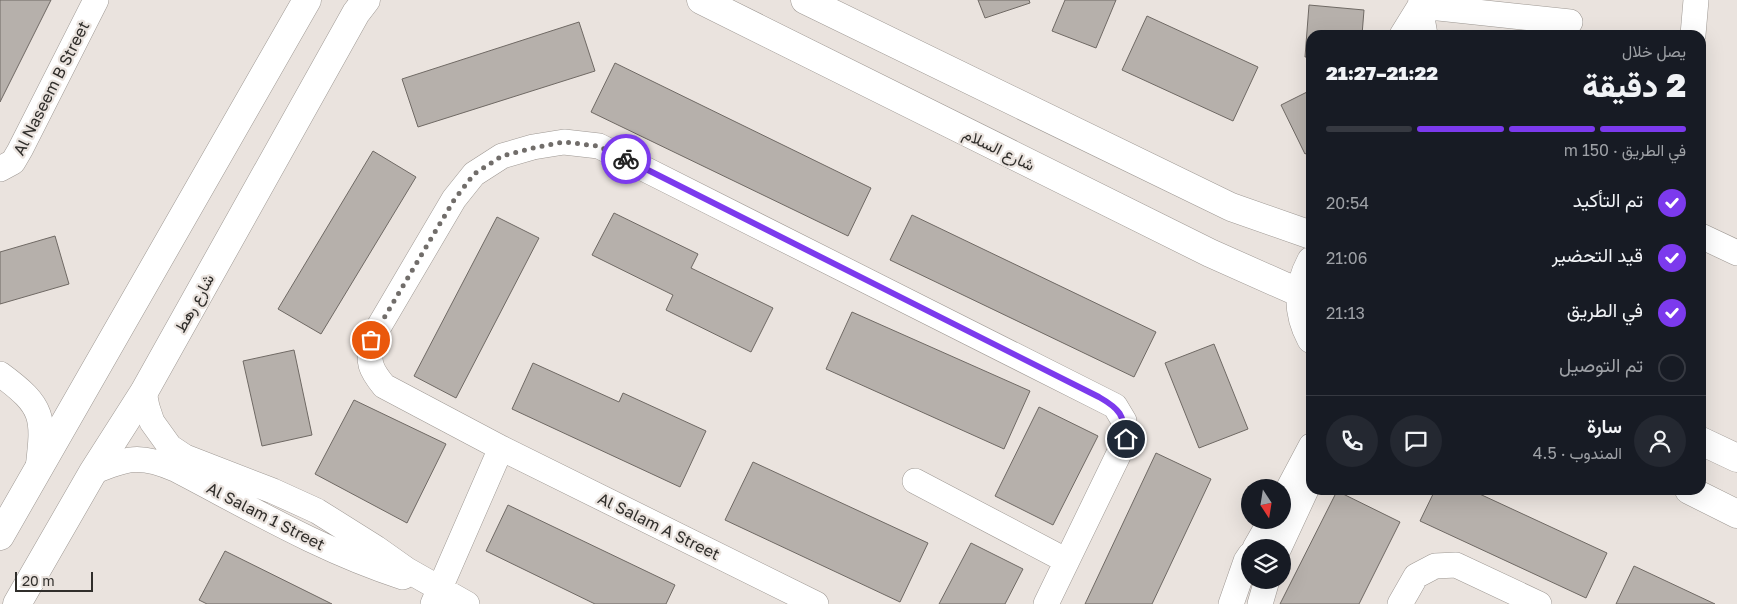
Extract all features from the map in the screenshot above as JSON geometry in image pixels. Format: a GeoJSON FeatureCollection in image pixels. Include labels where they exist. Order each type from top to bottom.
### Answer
{"type":"FeatureCollection","features":[{"type":"Feature","properties":{"kind":"street","name":"Al Naseem B Street"},"geometry":{"type":"LineString","coordinates":[[0,169],[13,162],[20,150],[96,0]]}},
{"type":"Feature","properties":{"kind":"street"},"geometry":{"type":"LineString","coordinates":[[0,536],[307,0]]}},
{"type":"Feature","properties":{"kind":"street","name":"شارع رهط"},"geometry":{"type":"LineString","coordinates":[[17,604],[92,472],[144,392],[356,13],[366,0]]}},
{"type":"Feature","properties":{"kind":"street","name":"شارع السلام"},"geometry":{"type":"LineString","coordinates":[[701,0],[1201,249],[1300,293]]}},
{"type":"Feature","properties":{"kind":"street"},"geometry":{"type":"LineString","coordinates":[[805,0],[1231,207],[1306,233]]}},
{"type":"Feature","properties":{"kind":"street"},"geometry":{"type":"LineString","coordinates":[[1693,30],[1696,0]]}},
{"type":"Feature","properties":{"kind":"street"},"geometry":{"type":"LineString","coordinates":[[1420,3],[1570,19]]}},
{"type":"Feature","properties":{"kind":"street"},"geometry":{"type":"LineString","coordinates":[[1405,30],[1420,3]]}},
{"type":"Feature","properties":{"kind":"street"},"geometry":{"type":"LineString","coordinates":[[1420,3],[1424,30]]}},
{"type":"Feature","properties":{"kind":"street","name":"Al Salam A Street"},"geometry":{"type":"LineString","coordinates":[[816,604],[501,448],[384,386],[374,374],[369,357],[371,340],[454,200],[474,174],[502,156],[533,148],[564,142],[598,146],[1114,406],[1124,421],[1126,439],[1046,604]]}},
{"type":"Feature","properties":{"kind":"street"},"geometry":{"type":"LineString","coordinates":[[1706,238],[1737,253]]}},
{"type":"Feature","properties":{"kind":"street"},"geometry":{"type":"LineString","coordinates":[[1306,272],[1300,293],[1300,311],[1306,330]]}},
{"type":"Feature","properties":{"kind":"street"},"geometry":{"type":"LineString","coordinates":[[0,374],[32,400],[41,418],[42,439],[38,470]]}},
{"type":"Feature","properties":{"kind":"street","name":"Al Salam 1 Street"},"geometry":{"type":"LineString","coordinates":[[144,392],[146,407],[152,422],[170,447],[185,457],[273,490],[317,511],[408,570],[437,597]]}},
{"type":"Feature","properties":{"kind":"street"},"geometry":{"type":"LineString","coordinates":[[1706,443],[1737,458]]}},
{"type":"Feature","properties":{"kind":"street"},"geometry":{"type":"LineString","coordinates":[[437,597],[501,448]]}},
{"type":"Feature","properties":{"kind":"street"},"geometry":{"type":"LineString","coordinates":[[1291,483],[1306,455]]}},
{"type":"Feature","properties":{"kind":"street","name":"Al Salam 1 Street"},"geometry":{"type":"LineString","coordinates":[[92,472],[117,462],[134,459],[156,461],[176,469],[304,538],[437,597],[468,604]]}},
{"type":"Feature","properties":{"kind":"street"},"geometry":{"type":"LineString","coordinates":[[916,481],[1067,562]]}},
{"type":"Feature","properties":{"kind":"street"},"geometry":{"type":"LineString","coordinates":[[1283,539],[1306,490]]}},
{"type":"Feature","properties":{"kind":"street"},"geometry":{"type":"LineString","coordinates":[[1699,495],[1737,514]]}},
{"type":"Feature","properties":{"kind":"street"},"geometry":{"type":"LineString","coordinates":[[304,538],[317,511]]}},
{"type":"Feature","properties":{"kind":"street"},"geometry":{"type":"LineString","coordinates":[[1400,604],[1416,576],[1435,566],[1456,564],[1539,604]]}},
{"type":"Feature","properties":{"kind":"street"},"geometry":{"type":"LineString","coordinates":[[1260,604],[1264,589]]}},
{"type":"Feature","properties":{"kind":"building"},"geometry":{"type":"Polygon","coordinates":[[[0,0],[51,0],[0,102],[0,0]]]}},
{"type":"Feature","properties":{"kind":"building"},"geometry":{"type":"Polygon","coordinates":[[[978,0],[1029,0],[1030,3],[985,18],[978,0]]]}},
{"type":"Feature","properties":{"kind":"building"},"geometry":{"type":"Polygon","coordinates":[[[1065,0],[1116,0],[1096,48],[1052,31],[1065,0]]]}},
{"type":"Feature","properties":{"kind":"building"},"geometry":{"type":"Polygon","coordinates":[[[1309,5],[1364,10],[1362,30],[1307,30],[1309,5]]]}},
{"type":"Feature","properties":{"kind":"building"},"geometry":{"type":"Polygon","coordinates":[[[1147,16],[1258,67],[1233,121],[1122,70],[1147,16]]]}},
{"type":"Feature","properties":{"kind":"building"},"geometry":{"type":"Polygon","coordinates":[[[579,22],[595,71],[418,127],[402,79],[579,22]]]}},
{"type":"Feature","properties":{"kind":"building"},"geometry":{"type":"Polygon","coordinates":[[[615,63],[871,188],[848,236],[591,112],[615,63]]]}},
{"type":"Feature","properties":{"kind":"building"},"geometry":{"type":"Polygon","coordinates":[[[1306,92],[1306,154],[1305,154],[1281,105],[1306,92]]]}},
{"type":"Feature","properties":{"kind":"building"},"geometry":{"type":"Polygon","coordinates":[[[373,151],[416,177],[321,334],[278,309],[373,151]]]}},
{"type":"Feature","properties":{"kind":"building"},"geometry":{"type":"Polygon","coordinates":[[[614,213],[698,254],[691,268],[773,308],[751,352],[666,310],[673,295],[592,255],[614,213]]]}},
{"type":"Feature","properties":{"kind":"building"},"geometry":{"type":"Polygon","coordinates":[[[912,215],[1156,332],[1134,377],[890,260],[912,215]]]}},
{"type":"Feature","properties":{"kind":"building"},"geometry":{"type":"Polygon","coordinates":[[[497,217],[539,238],[456,398],[414,376],[497,217]]]}},
{"type":"Feature","properties":{"kind":"building"},"geometry":{"type":"Polygon","coordinates":[[[55,236],[69,284],[0,304],[0,252],[55,236]]]}},
{"type":"Feature","properties":{"kind":"building"},"geometry":{"type":"Polygon","coordinates":[[[852,312],[1030,391],[1004,449],[826,369],[852,312]]]}},
{"type":"Feature","properties":{"kind":"building"},"geometry":{"type":"Polygon","coordinates":[[[1214,344],[1248,429],[1199,448],[1165,363],[1214,344]]]}},
{"type":"Feature","properties":{"kind":"building"},"geometry":{"type":"Polygon","coordinates":[[[294,350],[312,435],[262,446],[243,361],[294,350]]]}},
{"type":"Feature","properties":{"kind":"building"},"geometry":{"type":"Polygon","coordinates":[[[533,363],[619,402],[623,393],[706,431],[680,487],[512,409],[533,363]]]}},
{"type":"Feature","properties":{"kind":"building"},"geometry":{"type":"Polygon","coordinates":[[[354,400],[446,444],[407,523],[315,474],[354,400]]]}},
{"type":"Feature","properties":{"kind":"building"},"geometry":{"type":"Polygon","coordinates":[[[1039,407],[1098,436],[1053,525],[995,496],[1039,407]]]}},
{"type":"Feature","properties":{"kind":"building"},"geometry":{"type":"Polygon","coordinates":[[[1156,453],[1211,479],[1152,604],[1085,604],[1156,453]]]}},
{"type":"Feature","properties":{"kind":"building"},"geometry":{"type":"Polygon","coordinates":[[[753,462],[928,543],[900,602],[725,520],[753,462]]]}},
{"type":"Feature","properties":{"kind":"building"},"geometry":{"type":"Polygon","coordinates":[[[1335,495],[1345,495],[1400,522],[1359,604],[1280,604],[1288,589],[1291,589],[1291,582],[1335,495]]]}},
{"type":"Feature","properties":{"kind":"building"},"geometry":{"type":"Polygon","coordinates":[[[1433,495],[1482,495],[1607,553],[1586,598],[1420,521],[1433,495]]]}},
{"type":"Feature","properties":{"kind":"building"},"geometry":{"type":"Polygon","coordinates":[[[508,505],[675,585],[666,604],[595,604],[486,551],[508,505]]]}},
{"type":"Feature","properties":{"kind":"building"},"geometry":{"type":"Polygon","coordinates":[[[971,543],[1023,569],[1005,604],[939,604],[971,543]]]}},
{"type":"Feature","properties":{"kind":"building"},"geometry":{"type":"Polygon","coordinates":[[[225,551],[332,604],[207,604],[199,600],[225,551]]]}},
{"type":"Feature","properties":{"kind":"building"},"geometry":{"type":"Polygon","coordinates":[[[1634,566],[1715,604],[1616,604],[1634,566]]]}},
{"type":"Feature","properties":{"kind":"way so far"},"geometry":{"type":"LineString","coordinates":[[371,340],[454,200],[474,174],[502,156],[564,142],[598,146],[626,159]]}},
{"type":"Feature","properties":{"kind":"route"},"geometry":{"type":"LineString","coordinates":[[626,159],[1099,397],[1114,406],[1124,421],[1126,439]]}}]}
